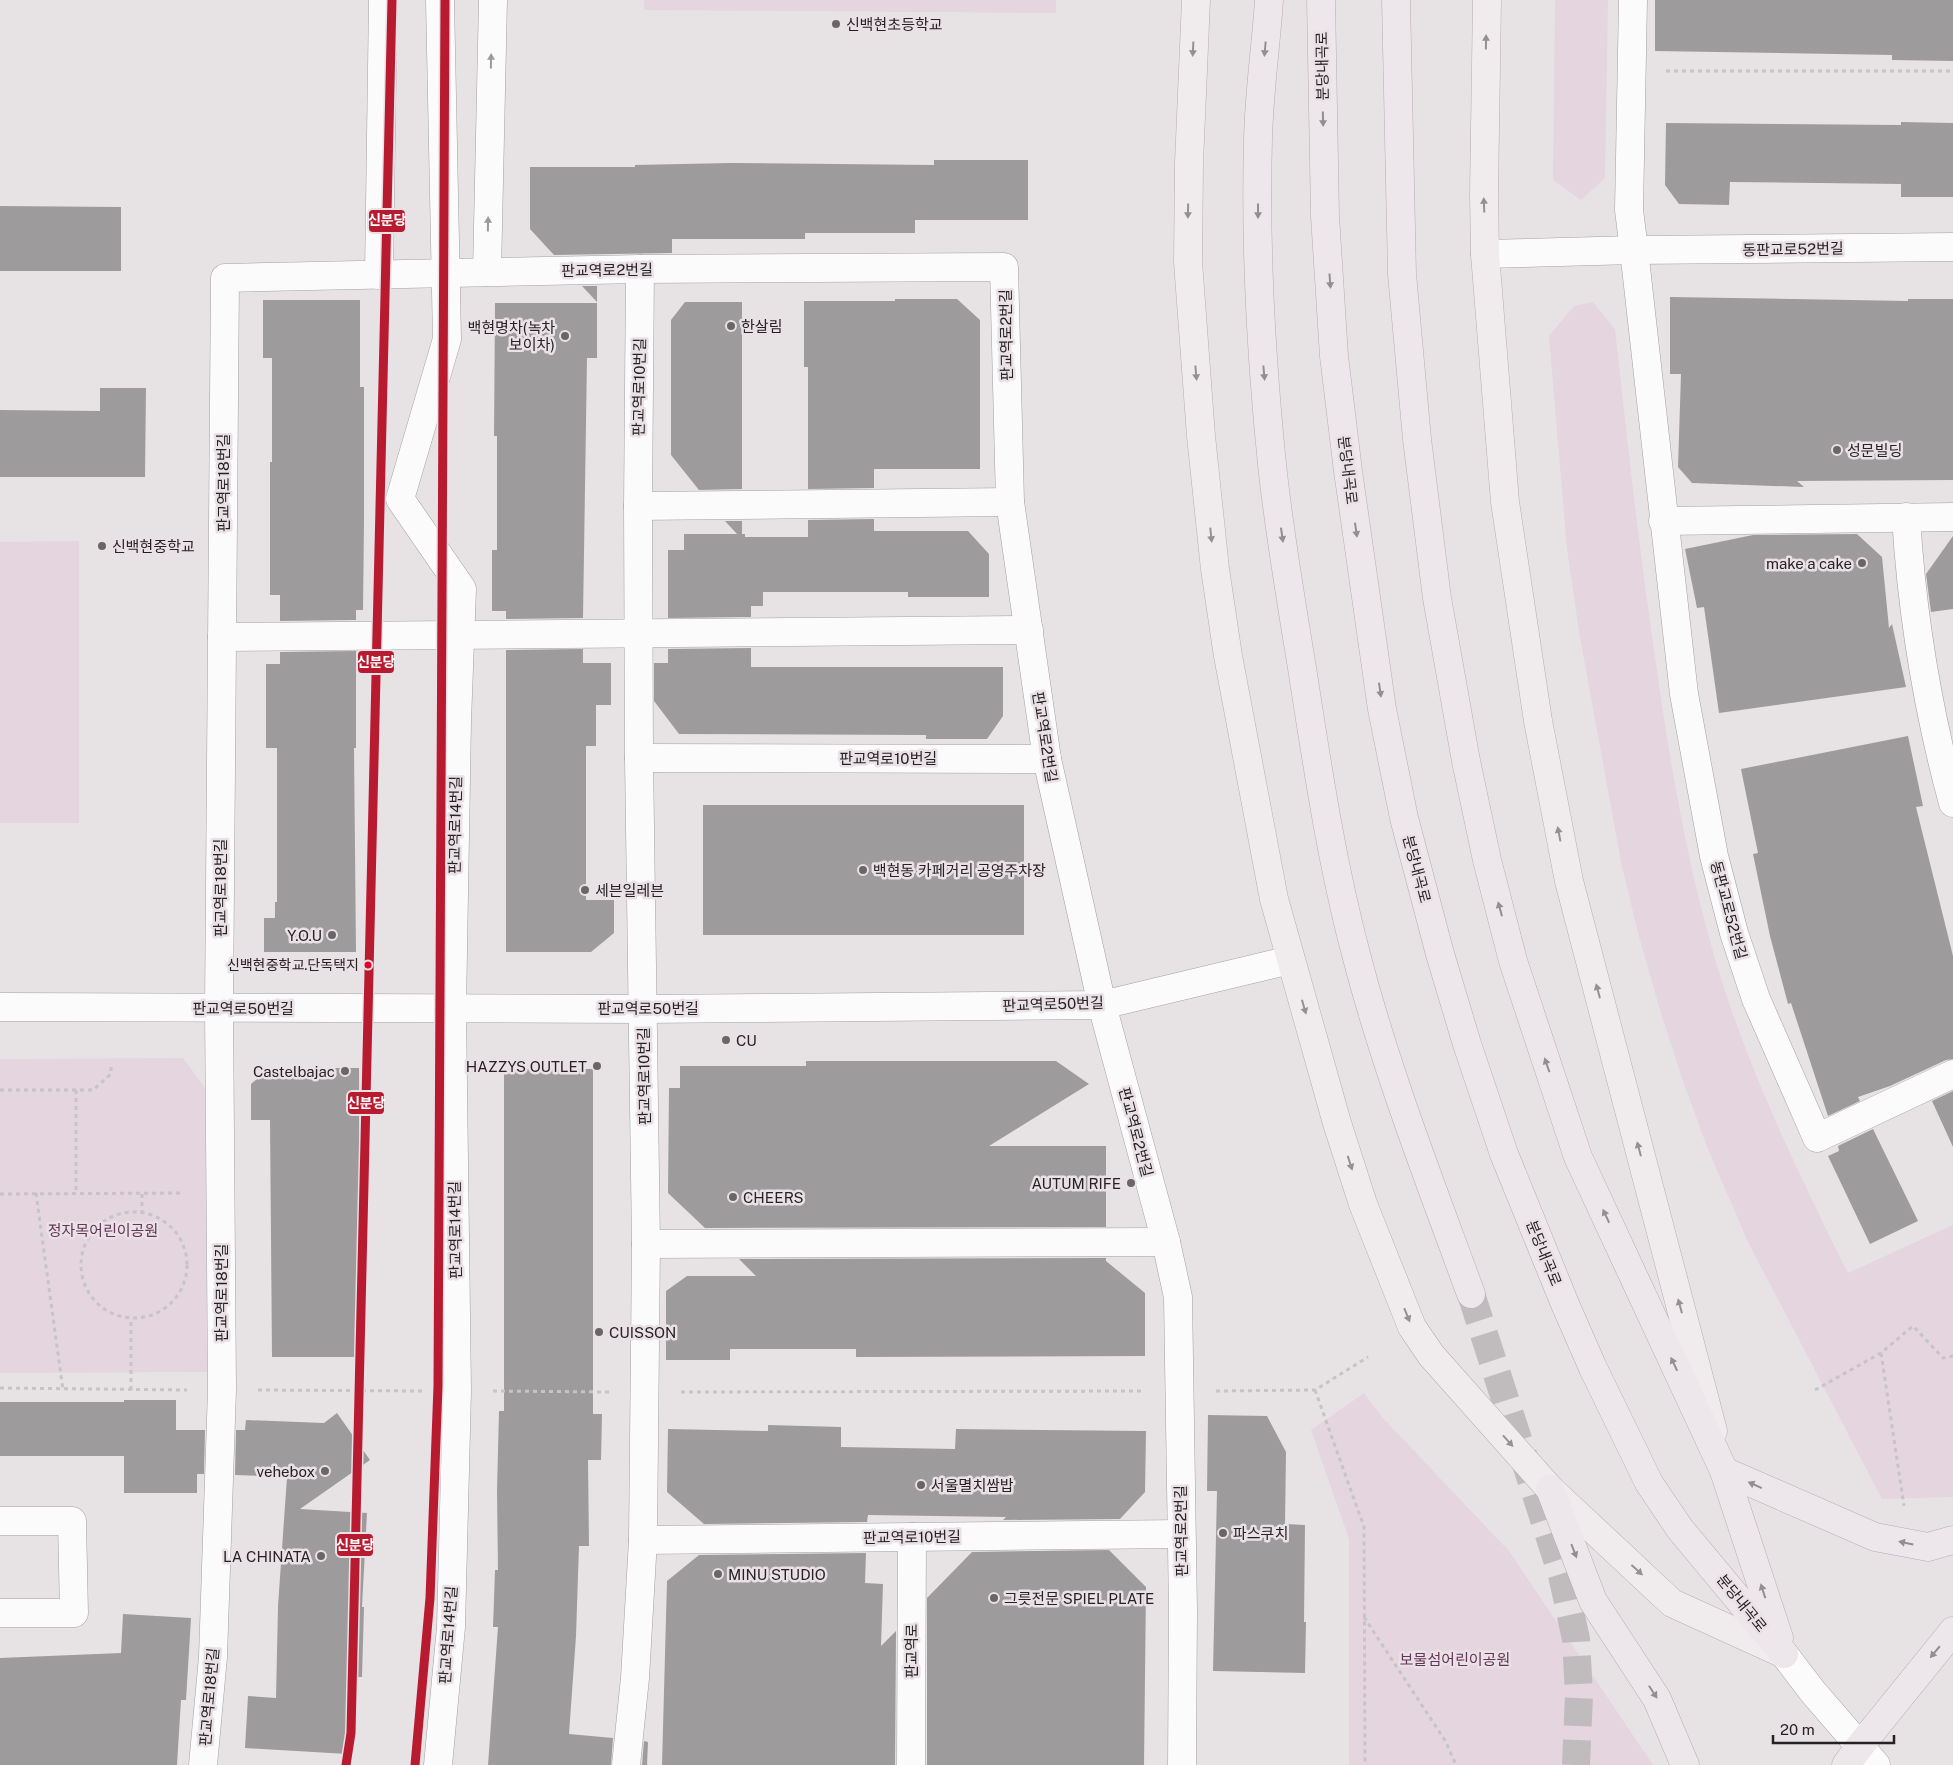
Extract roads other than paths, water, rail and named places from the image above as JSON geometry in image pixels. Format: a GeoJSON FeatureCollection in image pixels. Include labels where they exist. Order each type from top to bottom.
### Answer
{"type":"FeatureCollection","features":[{"type":"Feature","properties":{"kind":"highway"},"geometry":{"type":"LineString","coordinates":[[1269,0],[1258,137],[1258,256],[1264,364],[1273,467],[1285,559],[1324,810],[1356,957],[1384,1051],[1471,1294]]}},
{"type":"Feature","properties":{"kind":"highway","name":"분당내곡로"},"geometry":{"type":"LineString","coordinates":[[1321,0],[1325,216],[1334,356],[1348,471],[1382,709],[1404,818],[1440,954],[1467,1044],[1504,1154],[1593,1368],[1649,1483],[1680,1529],[1784,1654]]}},
{"type":"Feature","properties":{"kind":"highway","name":"분당내곡로"},"geometry":{"type":"LineString","coordinates":[[1396,0],[1402,274],[1417,439],[1437,598],[1466,761],[1487,860],[1513,961],[1578,1157],[1724,1471],[1784,1654]]}},
{"type":"Feature","properties":{"kind":"highway"},"geometry":{"type":"LineString","coordinates":[[1724,1471],[1875,1537],[1928,1548],[1953,1540]]}},
{"type":"Feature","properties":{"kind":"highway"},"geometry":{"type":"LineString","coordinates":[[1550,1489],[1593,1601],[1657,1699],[1685,1765]]}},
{"type":"Feature","properties":{"kind":"highway"},"geometry":{"type":"LineString","coordinates":[[1861,1759],[1953,1631]]}},
{"type":"Feature","properties":{"kind":"main road"},"geometry":{"type":"LineString","coordinates":[[1196,0],[1189,153],[1188,262],[1214,569],[1228,656],[1274,899],[1337,1123],[1363,1204],[1412,1327],[1431,1355],[1550,1489],[1672,1603],[1784,1654]]}},
{"type":"Feature","properties":{"kind":"main road"},"geometry":{"type":"LineString","coordinates":[[1487,0],[1485,254],[1504,502],[1538,721],[1568,881],[1724,1471]]}},
{"type":"Feature","properties":{"kind":"street"},"geometry":{"type":"LineString","coordinates":[[380,275],[383,0]]}},
{"type":"Feature","properties":{"kind":"street","name":"판교역로14번길"},"geometry":{"type":"LineString","coordinates":[[438,1765],[450,1627],[457,1391],[452,1009],[457,731],[462,589],[400,499],[447,339],[440,274],[440,0]]}},
{"type":"Feature","properties":{"kind":"street"},"geometry":{"type":"LineString","coordinates":[[486,272],[493,0]]}},
{"type":"Feature","properties":{"kind":"street","name":"동판교로52번길"},"geometry":{"type":"LineString","coordinates":[[1633,0],[1629,210],[1684,694],[1717,865],[1734,932],[1756,999],[1817,1138],[1953,1074]]}},
{"type":"Feature","properties":{"kind":"street","name":"동판교로52번길"},"geometry":{"type":"LineString","coordinates":[[1485,254],[1634,250],[1953,247]]}},
{"type":"Feature","properties":{"kind":"street","name":"판교역로2번길"},"geometry":{"type":"LineString","coordinates":[[440,274],[640,269],[1004,267],[1010,502],[1047,759],[1102,1005],[1166,1242],[1178,1297],[1178,1391],[1183,1610],[1182,1765]]}},
{"type":"Feature","properties":{"kind":"street","name":"판교역로10번길"},"geometry":{"type":"LineString","coordinates":[[626,1765],[643,1540],[645,1392],[646,1244],[638,634],[640,269]]}},
{"type":"Feature","properties":{"kind":"street","name":"판교역로18번길"},"geometry":{"type":"LineString","coordinates":[[203,1765],[213,1657],[222,1390],[219,1008],[224,278],[440,274]]}},
{"type":"Feature","properties":{"kind":"street"},"geometry":{"type":"LineString","coordinates":[[638,506],[1010,502]]}},
{"type":"Feature","properties":{"kind":"street"},"geometry":{"type":"LineString","coordinates":[[1906,517],[1910,576],[1918,644],[1937,740],[1953,802]]}},
{"type":"Feature","properties":{"kind":"street"},"geometry":{"type":"LineString","coordinates":[[1663,521],[1953,517]]}},
{"type":"Feature","properties":{"kind":"street"},"geometry":{"type":"LineString","coordinates":[[222,637],[1029,630]]}},
{"type":"Feature","properties":{"kind":"street","name":"판교역로10번길"},"geometry":{"type":"LineString","coordinates":[[639,758],[1047,759]]}},
{"type":"Feature","properties":{"kind":"street","name":"판교역로50번길"},"geometry":{"type":"LineString","coordinates":[[0,1007],[643,1009],[1102,1005],[1290,960]]}},
{"type":"Feature","properties":{"kind":"street"},"geometry":{"type":"LineString","coordinates":[[646,1244],[1166,1242]]}},
{"type":"Feature","properties":{"kind":"street"},"geometry":{"type":"LineString","coordinates":[[0,1521],[72,1521],[74,1613],[0,1613]]}},
{"type":"Feature","properties":{"kind":"street","name":"판교역로10번길"},"geometry":{"type":"LineString","coordinates":[[643,1540],[1181,1534]]}},
{"type":"Feature","properties":{"kind":"street","name":"판교역로"},"geometry":{"type":"LineString","coordinates":[[911,1765],[912,1537]]}},
{"type":"Feature","properties":{"kind":"street","name":"분당내곡로"},"geometry":{"type":"LineString","coordinates":[[1784,1654],[1861,1759]]}},
{"type":"Feature","properties":{"kind":"tunnel"},"geometry":{"type":"LineString","coordinates":[[1471,1294],[1562,1575],[1576,1639],[1579,1695],[1576,1765]]}},
{"type":"Feature","properties":{"kind":"place","name":"신백현초등학교"},"geometry":{"type":"Point","coordinates":[836,24]}},
{"type":"Feature","properties":{"kind":"place","name":"한살림"},"geometry":{"type":"Point","coordinates":[731,326]}},
{"type":"Feature","properties":{"kind":"place","name":"백현명차(녹차 보이차)"},"geometry":{"type":"Point","coordinates":[565,336]}},
{"type":"Feature","properties":{"kind":"place","name":"성문빌딩"},"geometry":{"type":"Point","coordinates":[1837,450]}},
{"type":"Feature","properties":{"kind":"place","name":"신백현중학교"},"geometry":{"type":"Point","coordinates":[102,546]}},
{"type":"Feature","properties":{"kind":"place","name":"make a cake"},"geometry":{"type":"Point","coordinates":[1862,563]}},
{"type":"Feature","properties":{"kind":"place","name":"백현동 카페거리 공영주차장"},"geometry":{"type":"Point","coordinates":[863,870]}},
{"type":"Feature","properties":{"kind":"place","name":"세븐일레븐"},"geometry":{"type":"Point","coordinates":[585,890]}},
{"type":"Feature","properties":{"kind":"place","name":"Y.O.U"},"geometry":{"type":"Point","coordinates":[332,935]}},
{"type":"Feature","properties":{"kind":"place","name":"신백현중학교.단독택지"},"geometry":{"type":"Point","coordinates":[368,965]}},
{"type":"Feature","properties":{"kind":"place","name":"CU"},"geometry":{"type":"Point","coordinates":[726,1040]}},
{"type":"Feature","properties":{"kind":"place","name":"HAZZYS OUTLET"},"geometry":{"type":"Point","coordinates":[597,1066]}},
{"type":"Feature","properties":{"kind":"place","name":"Castelbajac"},"geometry":{"type":"Point","coordinates":[345,1071]}},
{"type":"Feature","properties":{"kind":"place","name":"AUTUM RIFE"},"geometry":{"type":"Point","coordinates":[1131,1183]}},
{"type":"Feature","properties":{"kind":"place","name":"CHEERS"},"geometry":{"type":"Point","coordinates":[733,1197]}},
{"type":"Feature","properties":{"kind":"place","name":"CUISSON"},"geometry":{"type":"Point","coordinates":[599,1332]}},
{"type":"Feature","properties":{"kind":"place","name":"vehebox"},"geometry":{"type":"Point","coordinates":[325,1471]}},
{"type":"Feature","properties":{"kind":"place","name":"서울멸치쌈밥"},"geometry":{"type":"Point","coordinates":[921,1485]}},
{"type":"Feature","properties":{"kind":"place","name":"파스쿠치"},"geometry":{"type":"Point","coordinates":[1223,1533]}},
{"type":"Feature","properties":{"kind":"place","name":"LA CHINATA"},"geometry":{"type":"Point","coordinates":[321,1556]}},
{"type":"Feature","properties":{"kind":"place","name":"MINU STUDIO"},"geometry":{"type":"Point","coordinates":[718,1574]}},
{"type":"Feature","properties":{"kind":"place","name":"그릇전문 SPIEL PLATE"},"geometry":{"type":"Point","coordinates":[994,1598]}},
{"type":"Feature","properties":{"kind":"park label","name":"정자목어린이공원"},"geometry":{"type":"Point","coordinates":[103,1230]}},
{"type":"Feature","properties":{"kind":"park label","name":"보물섬어린이공원"},"geometry":{"type":"Point","coordinates":[1455,1659]}}]}
